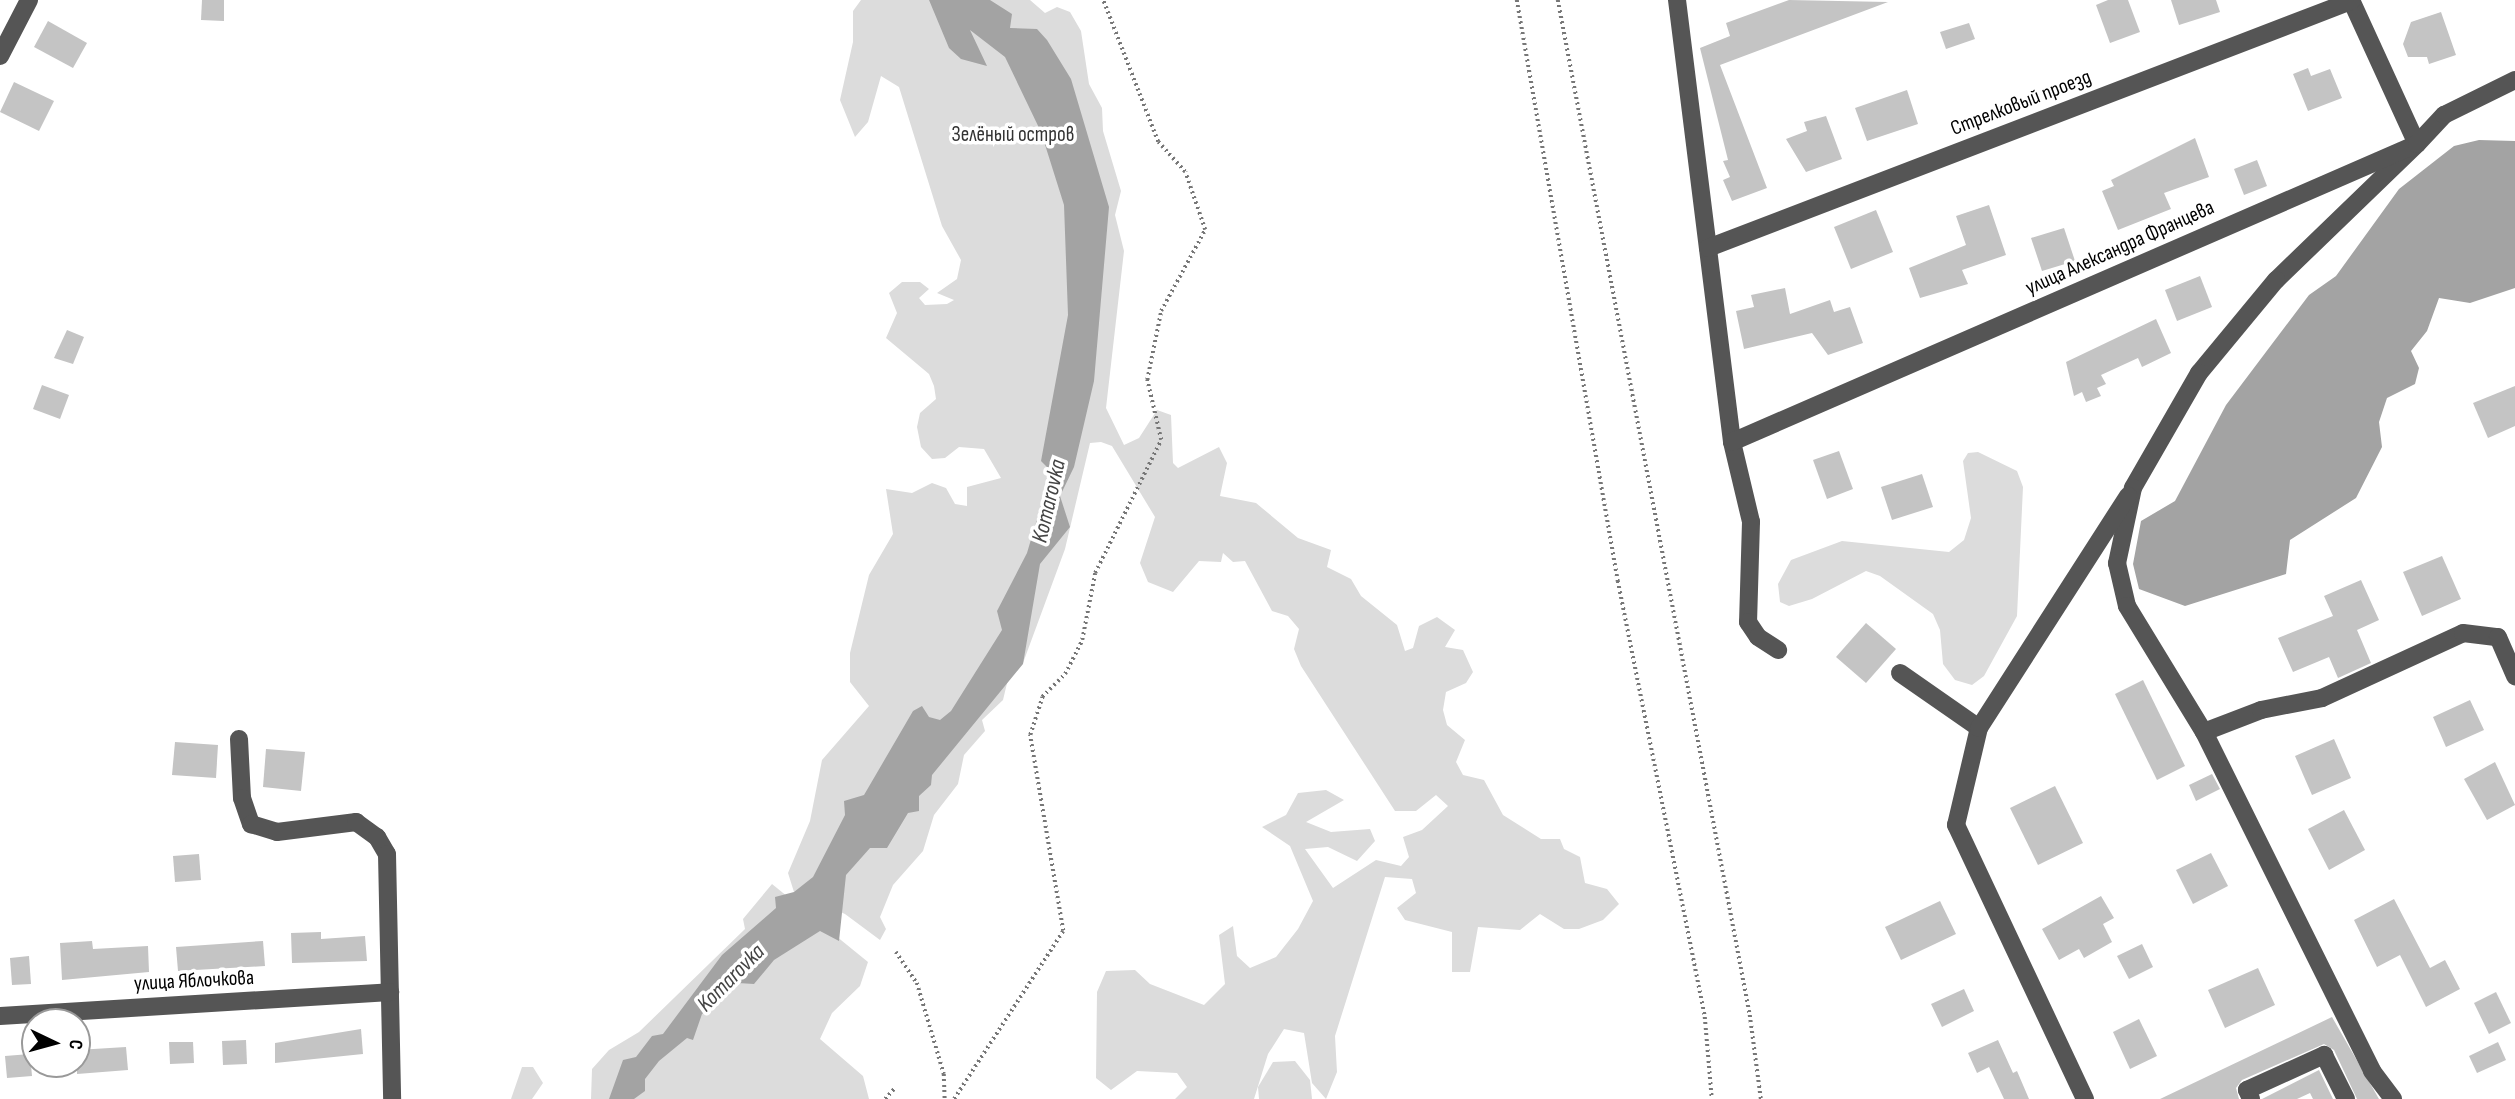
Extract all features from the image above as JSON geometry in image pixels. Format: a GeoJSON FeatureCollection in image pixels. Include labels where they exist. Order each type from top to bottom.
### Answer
{"type":"FeatureCollection","features":[{"type":"Feature","properties":{"kind":"street"},"geometry":{"type":"LineString","coordinates":[[0,56],[29,0]]}},
{"type":"Feature","properties":{"kind":"street"},"geometry":{"type":"LineString","coordinates":[[1677,0],[1732,442],[1751,522],[1748,622],[1758,637],[1778,650]]}},
{"type":"Feature","properties":{"kind":"street"},"geometry":{"type":"LineString","coordinates":[[2085,1099],[1956,825],[1979,728],[2133,488],[2199,373],[2276,280],[2417,144],[2351,0]]}},
{"type":"Feature","properties":{"kind":"street","name":"Стрелковый проезд"},"geometry":{"type":"LineString","coordinates":[[1708,248],[2351,0]]}},
{"type":"Feature","properties":{"kind":"street","name":"улица Александра Францева"},"geometry":{"type":"LineString","coordinates":[[1732,442],[2417,144],[2444,115],[2515,80]]}},
{"type":"Feature","properties":{"kind":"street"},"geometry":{"type":"LineString","coordinates":[[2133,488],[2117,564],[2127,606],[2204,732],[2372,1071],[2393,1099]]}},
{"type":"Feature","properties":{"kind":"street"},"geometry":{"type":"LineString","coordinates":[[2204,732],[2261,710],[2322,698],[2463,633],[2498,637],[2515,676]]}},
{"type":"Feature","properties":{"kind":"street"},"geometry":{"type":"LineString","coordinates":[[1900,673],[1979,728]]}},
{"type":"Feature","properties":{"kind":"street"},"geometry":{"type":"LineString","coordinates":[[239,739],[242,798],[251,824],[277,832],[356,822],[377,836],[387,854],[392,1099]]}},
{"type":"Feature","properties":{"kind":"street","name":"улица Яблочкова"},"geometry":{"type":"LineString","coordinates":[[0,1016],[390,992]]}},
{"type":"Feature","properties":{"kind":"street"},"geometry":{"type":"LineString","coordinates":[[2251,1099],[2247,1090],[2324,1055],[2346,1099]]}},
{"type":"Feature","properties":{"kind":"path"},"geometry":{"type":"LineString","coordinates":[[954,1099],[1063,931],[1030,735],[1042,697],[1065,674],[1082,640],[1095,573],[1161,440],[1147,380],[1161,311],[1205,230],[1185,172],[1158,142],[1103,0]]}},
{"type":"Feature","properties":{"kind":"path"},"geometry":{"type":"LineString","coordinates":[[1517,0],[1618,581],[1705,1017],[1712,1099]]}},
{"type":"Feature","properties":{"kind":"path"},"geometry":{"type":"LineString","coordinates":[[1558,0],[1750,1015],[1761,1099]]}},
{"type":"Feature","properties":{"kind":"path"},"geometry":{"type":"LineString","coordinates":[[897,952],[917,983],[944,1074],[945,1099]]}},
{"type":"Feature","properties":{"kind":"path"},"geometry":{"type":"LineString","coordinates":[[886,1099],[895,1087]]}},
{"type":"Feature","properties":{"kind":"green space","name":"Зелёный остров"},"geometry":{"type":"Polygon","coordinates":[[[861,0],[1030,0],[1045,13],[1057,7],[1070,12],[1081,31],[1089,84],[1102,108],[1103,131],[1121,191],[1115,215],[1124,251],[1106,408],[1124,445],[1139,438],[1157,410],[1171,415],[1173,463],[1178,468],[1219,447],[1227,463],[1220,496],[1256,503],[1298,538],[1331,550],[1327,567],[1351,579],[1361,596],[1397,625],[1405,651],[1413,648],[1419,626],[1437,617],[1455,630],[1445,647],[1463,650],[1473,672],[1466,683],[1446,692],[1443,710],[1447,725],[1465,740],[1456,762],[1463,775],[1484,780],[1503,815],[1541,839],[1560,839],[1564,849],[1580,857],[1585,883],[1607,889],[1619,904],[1603,920],[1579,929],[1564,929],[1540,914],[1520,930],[1478,927],[1470,972],[1452,972],[1452,932],[1405,920],[1397,908],[1416,893],[1412,879],[1385,877],[1335,1036],[1337,1072],[1326,1099],[1312,1083],[1304,1033],[1284,1029],[1268,1054],[1254,1099],[1175,1099],[1187,1087],[1177,1073],[1137,1071],[1111,1090],[1096,1078],[1097,992],[1106,971],[1135,970],[1150,984],[1204,1005],[1225,984],[1219,935],[1233,926],[1237,956],[1250,968],[1276,957],[1298,929],[1313,901],[1290,846],[1262,827],[1286,815],[1298,793],[1326,790],[1344,800],[1306,822],[1331,832],[1370,829],[1375,841],[1357,861],[1328,847],[1305,849],[1333,888],[1376,860],[1401,866],[1409,857],[1403,837],[1422,830],[1448,806],[1436,795],[1416,811],[1395,811],[1301,666],[1294,649],[1299,629],[1288,616],[1272,611],[1245,561],[1233,562],[1223,553],[1221,562],[1199,561],[1173,592],[1148,582],[1140,563],[1155,517],[1112,446],[1101,442],[1090,443],[1065,549],[1023,663],[1009,675],[1003,700],[982,720],[985,731],[964,755],[958,784],[934,815],[923,851],[893,885],[880,917],[886,929],[880,940],[845,914],[794,892],[788,873],[810,821],[822,760],[869,706],[850,682],[850,653],[869,575],[893,534],[886,489],[912,493],[932,483],[946,488],[955,504],[967,506],[967,487],[1001,478],[984,449],[959,447],[945,458],[932,459],[921,447],[917,427],[920,413],[936,399],[934,386],[929,374],[886,338],[897,313],[889,293],[902,282],[920,282],[929,289],[919,298],[925,305],[947,304],[954,300],[937,293],[957,279],[961,260],[942,226],[899,87],[881,76],[868,122],[855,137],[840,100],[853,42],[853,11],[861,0]]]}},
{"type":"Feature","properties":{"kind":"green space"},"geometry":{"type":"Polygon","coordinates":[[[1978,452],[2017,471],[2023,487],[2017,616],[1984,676],[1972,685],[1955,680],[1943,664],[1940,630],[1933,614],[1880,576],[1866,571],[1812,599],[1789,606],[1780,602],[1778,584],[1791,560],[1842,541],[1949,552],[1964,540],[1971,518],[1963,461],[1968,453],[1978,452]]]}},
{"type":"Feature","properties":{"kind":"green space"},"geometry":{"type":"Polygon","coordinates":[[[772,884],[868,962],[860,986],[832,1013],[820,1039],[863,1076],[869,1099],[591,1099],[592,1069],[609,1050],[639,1032],[745,929],[743,919],[772,884]]]}},
{"type":"Feature","properties":{"kind":"green space"},"geometry":{"type":"Polygon","coordinates":[[[1295,1061],[1310,1080],[1312,1099],[1259,1099],[1258,1087],[1273,1062],[1295,1061]]]}},
{"type":"Feature","properties":{"kind":"green space"},"geometry":{"type":"Polygon","coordinates":[[[522,1067],[533,1067],[543,1083],[532,1099],[511,1099],[522,1067]]]}},
{"type":"Feature","properties":{"kind":"water","name":"Komarovka"},"geometry":{"type":"Polygon","coordinates":[[[929,0],[990,0],[1012,14],[1010,28],[1037,29],[1047,40],[1071,79],[1109,207],[1094,381],[1074,467],[1060,496],[1070,527],[1040,564],[1023,664],[932,775],[931,785],[919,796],[919,811],[908,813],[887,848],[870,848],[846,875],[839,941],[820,931],[774,960],[754,984],[738,983],[702,1014],[693,1040],[687,1038],[659,1061],[645,1079],[645,1091],[634,1099],[609,1099],[623,1060],[636,1057],[652,1036],[663,1034],[722,955],[776,908],[775,897],[794,892],[813,877],[845,815],[844,801],[864,795],[913,711],[922,706],[929,717],[940,720],[951,711],[1002,630],[997,611],[1027,553],[1042,502],[1050,470],[1041,461],[1068,315],[1064,205],[1041,132],[1005,57],[970,30],[987,66],[961,59],[949,48],[929,0]]]}},
{"type":"Feature","properties":{"kind":"water"},"geometry":{"type":"Polygon","coordinates":[[[2479,140],[2515,141],[2515,288],[2470,303],[2439,298],[2427,331],[2411,351],[2419,368],[2415,384],[2387,398],[2379,422],[2382,447],[2356,498],[2290,540],[2286,574],[2185,606],[2139,589],[2133,564],[2141,521],[2175,501],[2226,405],[2309,295],[2336,276],[2399,189],[2454,146],[2479,140]]]}},
{"type":"Feature","properties":{"kind":"building"},"geometry":{"type":"Polygon","coordinates":[[[202,0],[224,0],[224,21],[201,20],[202,0]]]}},
{"type":"Feature","properties":{"kind":"building"},"geometry":{"type":"Polygon","coordinates":[[[1789,0],[1888,2],[1720,65],[1767,188],[1732,201],[1723,180],[1730,177],[1723,161],[1728,160],[1700,48],[1730,36],[1726,23],[1789,0]]]}},
{"type":"Feature","properties":{"kind":"building"},"geometry":{"type":"Polygon","coordinates":[[[2108,0],[2128,0],[2140,32],[2110,43],[2096,5],[2108,0]]]}},
{"type":"Feature","properties":{"kind":"building"},"geometry":{"type":"Polygon","coordinates":[[[2171,0],[2216,0],[2220,12],[2179,25],[2171,0]]]}},
{"type":"Feature","properties":{"kind":"building"},"geometry":{"type":"Polygon","coordinates":[[[2441,12],[2456,55],[2429,64],[2427,57],[2408,57],[2403,44],[2411,22],[2441,12]]]}},
{"type":"Feature","properties":{"kind":"building"},"geometry":{"type":"Polygon","coordinates":[[[48,21],[87,43],[73,68],[34,47],[48,21]]]}},
{"type":"Feature","properties":{"kind":"building"},"geometry":{"type":"Polygon","coordinates":[[[1969,23],[1975,39],[1946,49],[1940,32],[1969,23]]]}},
{"type":"Feature","properties":{"kind":"building"},"geometry":{"type":"Polygon","coordinates":[[[2308,68],[2311,76],[2330,69],[2342,98],[2308,111],[2293,74],[2308,68]]]}},
{"type":"Feature","properties":{"kind":"building"},"geometry":{"type":"Polygon","coordinates":[[[14,82],[54,101],[39,131],[0,112],[14,82]]]}},
{"type":"Feature","properties":{"kind":"building"},"geometry":{"type":"Polygon","coordinates":[[[1907,90],[1918,124],[1867,141],[1855,108],[1907,90]]]}},
{"type":"Feature","properties":{"kind":"building"},"geometry":{"type":"Polygon","coordinates":[[[1826,116],[1842,159],[1806,172],[1786,139],[1807,131],[1804,122],[1826,116]]]}},
{"type":"Feature","properties":{"kind":"building"},"geometry":{"type":"Polygon","coordinates":[[[2195,138],[2209,177],[2164,193],[2171,209],[2118,230],[2102,191],[2114,186],[2111,180],[2195,138]]]}},
{"type":"Feature","properties":{"kind":"building"},"geometry":{"type":"Polygon","coordinates":[[[2257,160],[2267,186],[2244,195],[2234,169],[2257,160]]]}},
{"type":"Feature","properties":{"kind":"building"},"geometry":{"type":"Polygon","coordinates":[[[1989,205],[2006,255],[1962,270],[1968,284],[1920,298],[1909,268],[1966,245],[1956,216],[1989,205]]]}},
{"type":"Feature","properties":{"kind":"building"},"geometry":{"type":"Polygon","coordinates":[[[1876,210],[1893,252],[1851,269],[1834,227],[1876,210]]]}},
{"type":"Feature","properties":{"kind":"building"},"geometry":{"type":"Polygon","coordinates":[[[2064,228],[2075,261],[2042,271],[2031,238],[2064,228]]]}},
{"type":"Feature","properties":{"kind":"building"},"geometry":{"type":"Polygon","coordinates":[[[2200,276],[2212,307],[2177,321],[2165,290],[2200,276]]]}},
{"type":"Feature","properties":{"kind":"building"},"geometry":{"type":"Polygon","coordinates":[[[1785,288],[1790,314],[1830,300],[1834,312],[1850,307],[1863,343],[1828,355],[1812,333],[1744,349],[1736,311],[1754,307],[1751,295],[1785,288]]]}},
{"type":"Feature","properties":{"kind":"building"},"geometry":{"type":"Polygon","coordinates":[[[2156,319],[2171,353],[2142,367],[2138,358],[2101,375],[2106,384],[2097,388],[2101,396],[2086,402],[2082,392],[2074,396],[2066,362],[2156,319]]]}},
{"type":"Feature","properties":{"kind":"building"},"geometry":{"type":"Polygon","coordinates":[[[67,330],[84,337],[73,364],[54,358],[67,330]]]}},
{"type":"Feature","properties":{"kind":"building"},"geometry":{"type":"Polygon","coordinates":[[[42,385],[69,395],[60,419],[33,409],[42,385]]]}},
{"type":"Feature","properties":{"kind":"building"},"geometry":{"type":"Polygon","coordinates":[[[2515,386],[2515,426],[2488,438],[2473,403],[2515,386]]]}},
{"type":"Feature","properties":{"kind":"building"},"geometry":{"type":"Polygon","coordinates":[[[1839,451],[1853,489],[1827,499],[1813,460],[1839,451]]]}},
{"type":"Feature","properties":{"kind":"building"},"geometry":{"type":"Polygon","coordinates":[[[1922,474],[1933,507],[1892,520],[1881,487],[1922,474]]]}},
{"type":"Feature","properties":{"kind":"building"},"geometry":{"type":"Polygon","coordinates":[[[2442,556],[2461,599],[2422,616],[2403,572],[2442,556]]]}},
{"type":"Feature","properties":{"kind":"building"},"geometry":{"type":"Polygon","coordinates":[[[2361,580],[2379,620],[2357,630],[2371,663],[2338,678],[2329,657],[2293,672],[2278,638],[2333,616],[2324,596],[2361,580]]]}},
{"type":"Feature","properties":{"kind":"building"},"geometry":{"type":"Polygon","coordinates":[[[1866,623],[1896,649],[1866,683],[1836,657],[1866,623]]]}},
{"type":"Feature","properties":{"kind":"building"},"geometry":{"type":"Polygon","coordinates":[[[2143,680],[2185,766],[2157,780],[2115,694],[2143,680]]]}},
{"type":"Feature","properties":{"kind":"building"},"geometry":{"type":"Polygon","coordinates":[[[2470,700],[2484,730],[2446,747],[2433,717],[2470,700]]]}},
{"type":"Feature","properties":{"kind":"building"},"geometry":{"type":"Polygon","coordinates":[[[2334,739],[2351,778],[2312,795],[2295,756],[2334,739]]]}},
{"type":"Feature","properties":{"kind":"building"},"geometry":{"type":"Polygon","coordinates":[[[175,742],[218,745],[216,778],[172,775],[175,742]]]}},
{"type":"Feature","properties":{"kind":"building"},"geometry":{"type":"Polygon","coordinates":[[[266,749],[305,752],[301,791],[263,787],[266,749]]]}},
{"type":"Feature","properties":{"kind":"building"},"geometry":{"type":"Polygon","coordinates":[[[2495,762],[2515,805],[2487,820],[2464,779],[2495,762]]]}},
{"type":"Feature","properties":{"kind":"building"},"geometry":{"type":"Polygon","coordinates":[[[2212,774],[2220,789],[2196,801],[2189,785],[2212,774]]]}},
{"type":"Feature","properties":{"kind":"building"},"geometry":{"type":"Polygon","coordinates":[[[2055,786],[2083,843],[2038,865],[2010,808],[2055,786]]]}},
{"type":"Feature","properties":{"kind":"building"},"geometry":{"type":"Polygon","coordinates":[[[2344,810],[2365,850],[2329,870],[2308,829],[2344,810]]]}},
{"type":"Feature","properties":{"kind":"building"},"geometry":{"type":"Polygon","coordinates":[[[2211,853],[2228,886],[2193,904],[2176,870],[2211,853]]]}},
{"type":"Feature","properties":{"kind":"building"},"geometry":{"type":"Polygon","coordinates":[[[199,854],[201,880],[175,882],[173,856],[199,854]]]}},
{"type":"Feature","properties":{"kind":"building"},"geometry":{"type":"Polygon","coordinates":[[[2101,896],[2114,918],[2103,924],[2112,942],[2084,958],[2079,949],[2059,960],[2042,929],[2101,896]]]}},
{"type":"Feature","properties":{"kind":"building"},"geometry":{"type":"Polygon","coordinates":[[[2394,899],[2430,968],[2445,960],[2460,989],[2426,1007],[2400,955],[2377,967],[2354,920],[2394,899]]]}},
{"type":"Feature","properties":{"kind":"building"},"geometry":{"type":"Polygon","coordinates":[[[1940,901],[1956,934],[1901,960],[1885,927],[1940,901]]]}},
{"type":"Feature","properties":{"kind":"building"},"geometry":{"type":"Polygon","coordinates":[[[321,932],[321,939],[365,936],[367,961],[292,963],[291,933],[321,932]]]}},
{"type":"Feature","properties":{"kind":"building"},"geometry":{"type":"Polygon","coordinates":[[[92,941],[93,949],[148,946],[149,972],[62,980],[60,943],[92,941]]]}},
{"type":"Feature","properties":{"kind":"building"},"geometry":{"type":"Polygon","coordinates":[[[263,941],[265,966],[178,971],[176,947],[263,941]]]}},
{"type":"Feature","properties":{"kind":"building"},"geometry":{"type":"Polygon","coordinates":[[[2142,944],[2153,967],[2129,979],[2117,956],[2142,944]]]}},
{"type":"Feature","properties":{"kind":"building"},"geometry":{"type":"Polygon","coordinates":[[[29,956],[31,984],[12,985],[10,958],[29,956]]]}},
{"type":"Feature","properties":{"kind":"building"},"geometry":{"type":"Polygon","coordinates":[[[2258,968],[2275,1005],[2225,1028],[2208,990],[2258,968]]]}},
{"type":"Feature","properties":{"kind":"building"},"geometry":{"type":"Polygon","coordinates":[[[1964,989],[1974,1011],[1942,1027],[1931,1004],[1964,989]]]}},
{"type":"Feature","properties":{"kind":"building"},"geometry":{"type":"Polygon","coordinates":[[[2496,992],[2511,1023],[2489,1034],[2474,1003],[2496,992]]]}},
{"type":"Feature","properties":{"kind":"building"},"geometry":{"type":"Polygon","coordinates":[[[2332,1017],[2379,1099],[2357,1099],[2334,1050],[2324,1044],[2242,1080],[2236,1088],[2239,1099],[2160,1099],[2332,1017]]]}},
{"type":"Feature","properties":{"kind":"building"},"geometry":{"type":"Polygon","coordinates":[[[2139,1019],[2157,1056],[2130,1069],[2113,1032],[2139,1019]]]}},
{"type":"Feature","properties":{"kind":"building"},"geometry":{"type":"Polygon","coordinates":[[[361,1029],[363,1054],[275,1063],[275,1043],[361,1029]]]}},
{"type":"Feature","properties":{"kind":"building"},"geometry":{"type":"Polygon","coordinates":[[[246,1040],[247,1064],[223,1065],[222,1041],[246,1040]]]}},
{"type":"Feature","properties":{"kind":"building"},"geometry":{"type":"Polygon","coordinates":[[[1998,1040],[2013,1073],[2017,1071],[2029,1099],[2004,1099],[1989,1067],[1977,1073],[1968,1053],[1998,1040]]]}},
{"type":"Feature","properties":{"kind":"building"},"geometry":{"type":"Polygon","coordinates":[[[169,1042],[193,1042],[194,1063],[170,1064],[169,1042]]]}},
{"type":"Feature","properties":{"kind":"building"},"geometry":{"type":"Polygon","coordinates":[[[2498,1042],[2506,1060],[2477,1073],[2469,1056],[2498,1042]]]}},
{"type":"Feature","properties":{"kind":"building"},"geometry":{"type":"Polygon","coordinates":[[[126,1047],[128,1070],[91,1073],[91,1049],[126,1047]]]}},
{"type":"Feature","properties":{"kind":"building"},"geometry":{"type":"Polygon","coordinates":[[[21,1055],[21,1077],[7,1078],[5,1056],[21,1055]]]}},
{"type":"Feature","properties":{"kind":"building"},"geometry":{"type":"Polygon","coordinates":[[[2319,1070],[2333,1099],[2313,1099],[2310,1093],[2297,1099],[2262,1099],[2319,1070]]]}}]}
